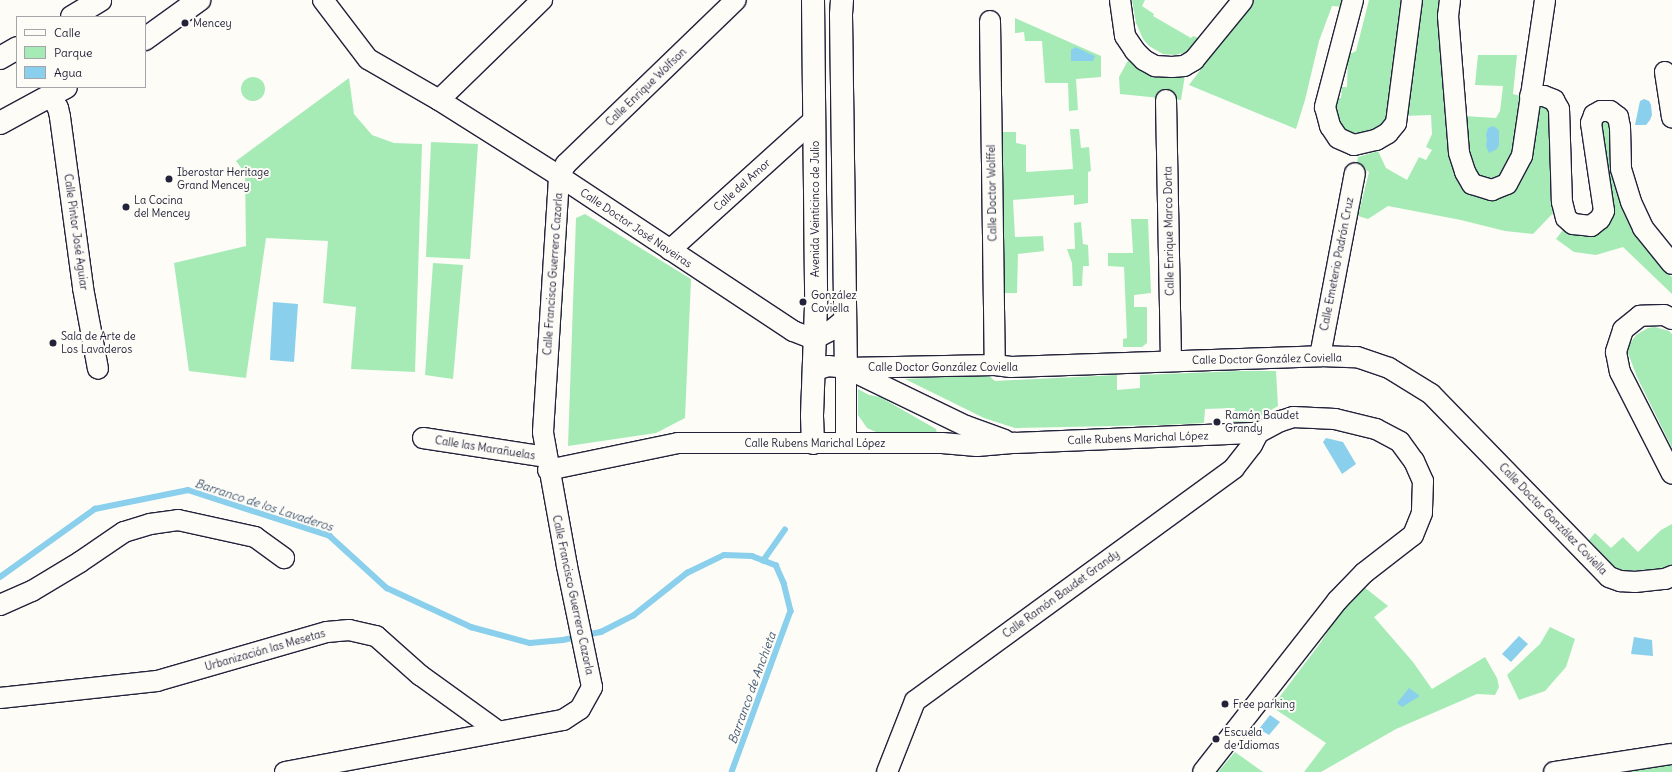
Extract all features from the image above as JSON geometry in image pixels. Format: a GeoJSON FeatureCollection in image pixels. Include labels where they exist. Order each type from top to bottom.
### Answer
{"type":"FeatureCollection","features":[{"type":"Feature","properties":{"kind":"street"},"geometry":{"type":"LineString","coordinates":[[146,38],[199,0]]}},
{"type":"Feature","properties":{"kind":"street","name":"Calle Doctor José Naveiras"},"geometry":{"type":"LineString","coordinates":[[323,0],[368,59],[439,100],[559,176],[793,331],[814,339]]}},
{"type":"Feature","properties":{"kind":"street"},"geometry":{"type":"LineString","coordinates":[[439,100],[542,0]]}},
{"type":"Feature","properties":{"kind":"street","name":"Calle Enrique Wolfson"},"geometry":{"type":"LineString","coordinates":[[559,176],[566,164],[736,0]]}},
{"type":"Feature","properties":{"kind":"street","name":"Avenida Veinticinco de Julio"},"geometry":{"type":"LineString","coordinates":[[813,0],[816,306],[813,371],[813,443]]}},
{"type":"Feature","properties":{"kind":"street"},"geometry":{"type":"LineString","coordinates":[[842,0],[840,15],[846,442]]}},
{"type":"Feature","properties":{"kind":"street"},"geometry":{"type":"LineString","coordinates":[[1120,0],[1125,36],[1134,51],[1144,60],[1156,66],[1172,67],[1184,66],[1194,60],[1243,0]]}},
{"type":"Feature","properties":{"kind":"street"},"geometry":{"type":"LineString","coordinates":[[1353,0],[1325,107],[1330,126],[1338,138],[1354,145],[1376,140],[1388,133],[1396,123],[1412,0]]}},
{"type":"Feature","properties":{"kind":"street"},"geometry":{"type":"LineString","coordinates":[[1450,0],[1448,16],[1459,153],[1465,172],[1472,184],[1492,190],[1507,184],[1522,156],[1545,0]]}},
{"type":"Feature","properties":{"kind":"street"},"geometry":{"type":"LineString","coordinates":[[73,16],[94,2]]}},
{"type":"Feature","properties":{"kind":"street","name":"Calle Doctor Wolffel"},"geometry":{"type":"LineString","coordinates":[[990,21],[995,365]]}},
{"type":"Feature","properties":{"kind":"street"},"geometry":{"type":"LineString","coordinates":[[0,58],[16,49]]}},
{"type":"Feature","properties":{"kind":"street"},"geometry":{"type":"LineString","coordinates":[[1668,83],[1672,117]]}},
{"type":"Feature","properties":{"kind":"street"},"geometry":{"type":"LineString","coordinates":[[1,120],[58,91]]}},
{"type":"Feature","properties":{"kind":"street","name":"Calle Pintor José Aguiar"},"geometry":{"type":"LineString","coordinates":[[58,91],[58,108],[83,288],[98,369]]}},
{"type":"Feature","properties":{"kind":"street"},"geometry":{"type":"LineString","coordinates":[[1530,96],[1544,96],[1554,100],[1559,109],[1562,202],[1566,218],[1573,224],[1591,226],[1600,219],[1604,211],[1591,123],[1594,115],[1601,112],[1610,112],[1618,117],[1620,127],[1621,169],[1631,202],[1644,228],[1672,264]]}},
{"type":"Feature","properties":{"kind":"street","name":"Calle Enrique Marco Dorta"},"geometry":{"type":"LineString","coordinates":[[1166,100],[1171,361]]}},
{"type":"Feature","properties":{"kind":"street","name":"Calle del Amor"},"geometry":{"type":"LineString","coordinates":[[670,250],[815,119]]}},
{"type":"Feature","properties":{"kind":"street","name":"Calle Emeterio Padrón Cruz"},"geometry":{"type":"LineString","coordinates":[[1320,356],[1355,173]]}},
{"type":"Feature","properties":{"kind":"street","name":"Calle Francisco Guerrero Cazorla"},"geometry":{"type":"LineString","coordinates":[[285,772],[563,720],[580,709],[592,687],[547,464],[543,432],[559,176]]}},
{"type":"Feature","properties":{"kind":"street"},"geometry":{"type":"LineString","coordinates":[[1672,319],[1664,314],[1640,316],[1623,330],[1616,352],[1620,372],[1672,474]]}},
{"type":"Feature","properties":{"kind":"street"},"geometry":{"type":"LineString","coordinates":[[814,339],[832,330],[844,319]]}},
{"type":"Feature","properties":{"kind":"street","name":"Calle Doctor González Coviella"},"geometry":{"type":"LineString","coordinates":[[846,368],[995,365],[1011,367],[1320,356],[1357,357],[1389,368],[1431,394],[1609,577],[1620,581],[1634,582],[1665,580],[1672,576]]}},
{"type":"Feature","properties":{"kind":"street"},"geometry":{"type":"LineString","coordinates":[[813,371],[828,366],[846,368],[985,434],[1015,443]]}},
{"type":"Feature","properties":{"kind":"street"},"geometry":{"type":"LineString","coordinates":[[942,443],[948,437],[950,430],[947,417]]}},
{"type":"Feature","properties":{"kind":"street","name":"Calle Rubens Marichal López"},"geometry":{"type":"LineString","coordinates":[[547,464],[678,443],[846,442],[942,443],[977,446],[1015,443],[1258,433],[1281,421],[1293,417],[1335,419],[1376,429],[1400,442],[1414,461],[1423,481],[1422,513],[1413,535],[1364,573],[1337,601],[1203,772]]}},
{"type":"Feature","properties":{"kind":"street","name":"Calle Ramón Baudet Grandy"},"geometry":{"type":"LineString","coordinates":[[887,772],[915,701],[1234,468],[1252,445],[1258,433]]}},
{"type":"Feature","properties":{"kind":"street","name":"Calle las Marañuelas"},"geometry":{"type":"LineString","coordinates":[[423,438],[547,464]]}},
{"type":"Feature","properties":{"kind":"street"},"geometry":{"type":"LineString","coordinates":[[0,605],[32,591],[80,562],[124,532],[150,524],[178,520],[255,537],[284,558]]}},
{"type":"Feature","properties":{"kind":"street","name":"Urbanización las Mesetas"},"geometry":{"type":"LineString","coordinates":[[0,698],[157,681],[327,632],[349,630],[376,636],[420,675],[499,732]]}},
{"type":"Feature","properties":{"kind":"street"},"geometry":{"type":"LineString","coordinates":[[1554,772],[1672,754]]}},
{"type":"Feature","properties":{"kind":"green space"},"geometry":{"type":"Polygon","coordinates":[[[1132,0],[1145,0],[1142,6],[1154,14],[1153,16],[1191,38],[1193,36],[1199,38],[1187,52],[1175,55],[1163,54],[1149,46],[1143,39],[1136,23],[1132,0]]]}},
{"type":"Feature","properties":{"kind":"green space"},"geometry":{"type":"Polygon","coordinates":[[[1253,0],[1346,0],[1344,7],[1332,6],[1319,41],[1305,100],[1296,129],[1189,85],[1253,0]]]}},
{"type":"Feature","properties":{"kind":"green space"},"geometry":{"type":"Polygon","coordinates":[[[1369,0],[1401,0],[1388,127],[1363,137],[1339,130],[1332,97],[1341,98],[1342,87],[1347,87],[1348,55],[1356,51],[1369,0]]]}},
{"type":"Feature","properties":{"kind":"green space"},"geometry":{"type":"Polygon","coordinates":[[[1417,0],[1446,0],[1460,170],[1494,193],[1538,106],[1551,104],[1558,208],[1533,234],[1505,231],[1461,220],[1388,206],[1368,219],[1358,216],[1369,172],[1357,163],[1358,157],[1378,151],[1386,168],[1407,180],[1419,157],[1426,160],[1432,150],[1426,147],[1432,134],[1431,115],[1404,116],[1417,0]]]}},
{"type":"Feature","properties":{"kind":"green space"},"geometry":{"type":"Polygon","coordinates":[[[1015,18],[1101,56],[1101,77],[1076,79],[1078,110],[1069,111],[1068,83],[1045,83],[1042,41],[1025,41],[1024,32],[1015,33],[1015,18]]]}},
{"type":"Feature","properties":{"kind":"green space"},"geometry":{"type":"Polygon","coordinates":[[[1131,55],[1185,75],[1181,100],[1120,94],[1119,77],[1131,55]]]}},
{"type":"Feature","properties":{"kind":"green space"},"geometry":{"type":"Polygon","coordinates":[[[1478,55],[1517,55],[1513,94],[1521,96],[1509,169],[1500,177],[1490,180],[1481,179],[1473,171],[1463,116],[1496,118],[1500,111],[1503,86],[1475,85],[1478,55]]]}},
{"type":"Feature","properties":{"kind":"green space"},"geometry":{"type":"Polygon","coordinates":[[[253,77],[261,81],[265,89],[261,97],[253,101],[245,97],[241,89],[245,81],[253,77]]]}},
{"type":"Feature","properties":{"kind":"green space"},"geometry":{"type":"Polygon","coordinates":[[[349,78],[354,114],[372,135],[394,143],[422,144],[415,372],[351,369],[356,307],[323,303],[328,241],[266,238],[246,378],[189,371],[174,263],[246,246],[245,173],[236,161],[349,78]]]}},
{"type":"Feature","properties":{"kind":"green space"},"geometry":{"type":"Polygon","coordinates":[[[1604,120],[1610,121],[1649,250],[1662,269],[1672,277],[1672,294],[1623,247],[1596,255],[1574,252],[1556,239],[1565,227],[1596,227],[1597,126],[1604,120]]]}},
{"type":"Feature","properties":{"kind":"green space"},"geometry":{"type":"Polygon","coordinates":[[[1070,129],[1079,129],[1081,148],[1089,147],[1091,171],[1088,172],[1088,203],[1074,205],[1074,195],[1013,200],[1015,237],[1043,236],[1044,251],[1018,254],[1017,293],[1005,293],[1002,132],[1016,132],[1016,143],[1026,145],[1026,172],[1073,169],[1070,129]]]}},
{"type":"Feature","properties":{"kind":"green space"},"geometry":{"type":"Polygon","coordinates":[[[431,142],[478,144],[470,259],[426,257],[431,142]]]}},
{"type":"Feature","properties":{"kind":"green space"},"geometry":{"type":"Polygon","coordinates":[[[585,214],[691,279],[685,418],[656,433],[568,446],[576,218],[585,214]]]}},
{"type":"Feature","properties":{"kind":"green space"},"geometry":{"type":"Polygon","coordinates":[[[1131,219],[1148,219],[1151,293],[1134,295],[1134,307],[1147,307],[1147,343],[1142,347],[1123,347],[1123,339],[1127,338],[1124,267],[1108,266],[1108,253],[1133,253],[1131,219]]]}},
{"type":"Feature","properties":{"kind":"green space"},"geometry":{"type":"Polygon","coordinates":[[[1081,222],[1083,244],[1088,245],[1089,266],[1083,266],[1082,286],[1073,286],[1072,263],[1067,249],[1075,249],[1074,223],[1081,222]]]}},
{"type":"Feature","properties":{"kind":"green space"},"geometry":{"type":"Polygon","coordinates":[[[433,263],[463,265],[453,379],[425,375],[433,263]]]}},
{"type":"Feature","properties":{"kind":"green space"},"geometry":{"type":"Polygon","coordinates":[[[1655,327],[1669,331],[1672,334],[1672,448],[1637,377],[1628,353],[1629,345],[1636,335],[1648,328],[1655,327]]]}},
{"type":"Feature","properties":{"kind":"green space"},"geometry":{"type":"Polygon","coordinates":[[[1276,371],[1278,406],[1252,421],[1233,422],[1235,408],[1205,409],[1204,423],[1162,425],[1015,428],[984,418],[905,379],[988,375],[995,381],[1117,375],[1117,390],[1140,388],[1140,375],[1276,371]]]}},
{"type":"Feature","properties":{"kind":"green space"},"geometry":{"type":"Polygon","coordinates":[[[858,389],[869,395],[880,397],[936,429],[937,434],[876,432],[867,428],[858,415],[858,389]]]}},
{"type":"Feature","properties":{"kind":"green space"},"geometry":{"type":"Polygon","coordinates":[[[1672,524],[1672,565],[1666,568],[1629,571],[1621,570],[1615,567],[1589,540],[1595,533],[1611,548],[1623,537],[1638,552],[1661,530],[1672,524]]]}},
{"type":"Feature","properties":{"kind":"green space"},"geometry":{"type":"Polygon","coordinates":[[[1364,587],[1388,606],[1374,617],[1413,662],[1432,689],[1485,657],[1497,678],[1499,687],[1495,695],[1477,694],[1396,729],[1321,772],[1304,772],[1326,743],[1272,707],[1321,642],[1343,607],[1364,587]]]}},
{"type":"Feature","properties":{"kind":"green space"},"geometry":{"type":"Polygon","coordinates":[[[1550,627],[1575,639],[1566,667],[1545,691],[1519,700],[1507,675],[1540,644],[1550,627]]]}},
{"type":"Feature","properties":{"kind":"green space"},"geometry":{"type":"Polygon","coordinates":[[[1235,752],[1263,772],[1218,772],[1235,752]]]}},
{"type":"Feature","properties":{"kind":"green space"},"geometry":{"type":"Polygon","coordinates":[[[1672,763],[1672,772],[1603,772],[1672,763]]]}},
{"type":"Feature","properties":{"kind":"water"},"geometry":{"type":"Polygon","coordinates":[[[1075,47],[1095,56],[1093,61],[1071,61],[1071,50],[1075,47]]]}},
{"type":"Feature","properties":{"kind":"water"},"geometry":{"type":"Polygon","coordinates":[[[1644,99],[1649,101],[1651,105],[1652,115],[1646,125],[1635,125],[1640,101],[1644,99]]]}},
{"type":"Feature","properties":{"kind":"water"},"geometry":{"type":"Polygon","coordinates":[[[1493,126],[1499,130],[1499,145],[1497,149],[1489,153],[1486,146],[1486,135],[1488,128],[1493,126]]]}},
{"type":"Feature","properties":{"kind":"water"},"geometry":{"type":"Polygon","coordinates":[[[273,302],[298,304],[294,362],[270,360],[273,302]]]}},
{"type":"Feature","properties":{"kind":"water"},"geometry":{"type":"Polygon","coordinates":[[[1326,438],[1343,442],[1356,464],[1342,474],[1323,442],[1326,438]]]}},
{"type":"Feature","properties":{"kind":"water"},"geometry":{"type":"Polygon","coordinates":[[[1519,636],[1528,644],[1511,662],[1502,654],[1519,636]]]}},
{"type":"Feature","properties":{"kind":"water"},"geometry":{"type":"Polygon","coordinates":[[[1634,637],[1652,640],[1653,656],[1631,654],[1634,637]]]}},
{"type":"Feature","properties":{"kind":"water"},"geometry":{"type":"Polygon","coordinates":[[[1409,688],[1420,696],[1402,707],[1397,703],[1409,688]]]}},
{"type":"Feature","properties":{"kind":"water"},"geometry":{"type":"Polygon","coordinates":[[[1270,715],[1280,722],[1269,735],[1259,729],[1270,715]]]}},
{"type":"Feature","properties":{"kind":"waterway","name":"Barranco de los Lavaderos"},"geometry":{"type":"LineString","coordinates":[[0,577],[95,509],[188,490],[330,536],[387,588],[471,627],[530,643],[563,640],[601,632],[633,616],[687,573],[724,555],[752,556],[776,565],[784,583],[791,611],[732,772]]}},
{"type":"Feature","properties":{"kind":"waterway"},"geometry":{"type":"LineString","coordinates":[[763,561],[785,530]]}},
{"type":"Feature","properties":{"kind":"place","name":"Mencey"},"geometry":{"type":"Point","coordinates":[185,23]}},
{"type":"Feature","properties":{"kind":"place","name":"Iberostar Heritage Grand Mencey"},"geometry":{"type":"Point","coordinates":[169,179]}},
{"type":"Feature","properties":{"kind":"place","name":"La Cocina del Mencey"},"geometry":{"type":"Point","coordinates":[126,207]}},
{"type":"Feature","properties":{"kind":"place","name":"González Coviella"},"geometry":{"type":"Point","coordinates":[803,302]}},
{"type":"Feature","properties":{"kind":"place","name":"Sala de Arte de Los Lavaderos"},"geometry":{"type":"Point","coordinates":[53,343]}},
{"type":"Feature","properties":{"kind":"place","name":"Ramón Baudet Grandy"},"geometry":{"type":"Point","coordinates":[1217,422]}},
{"type":"Feature","properties":{"kind":"place","name":"Free parking"},"geometry":{"type":"Point","coordinates":[1225,704]}},
{"type":"Feature","properties":{"kind":"place","name":"Escuela de Idiomas"},"geometry":{"type":"Point","coordinates":[1216,739]}},
{"type":"Feature","properties":{"kind":"water label","name":"Barranco de Anchieta"},"geometry":{"type":"Point","coordinates":[752,688]}}]}
